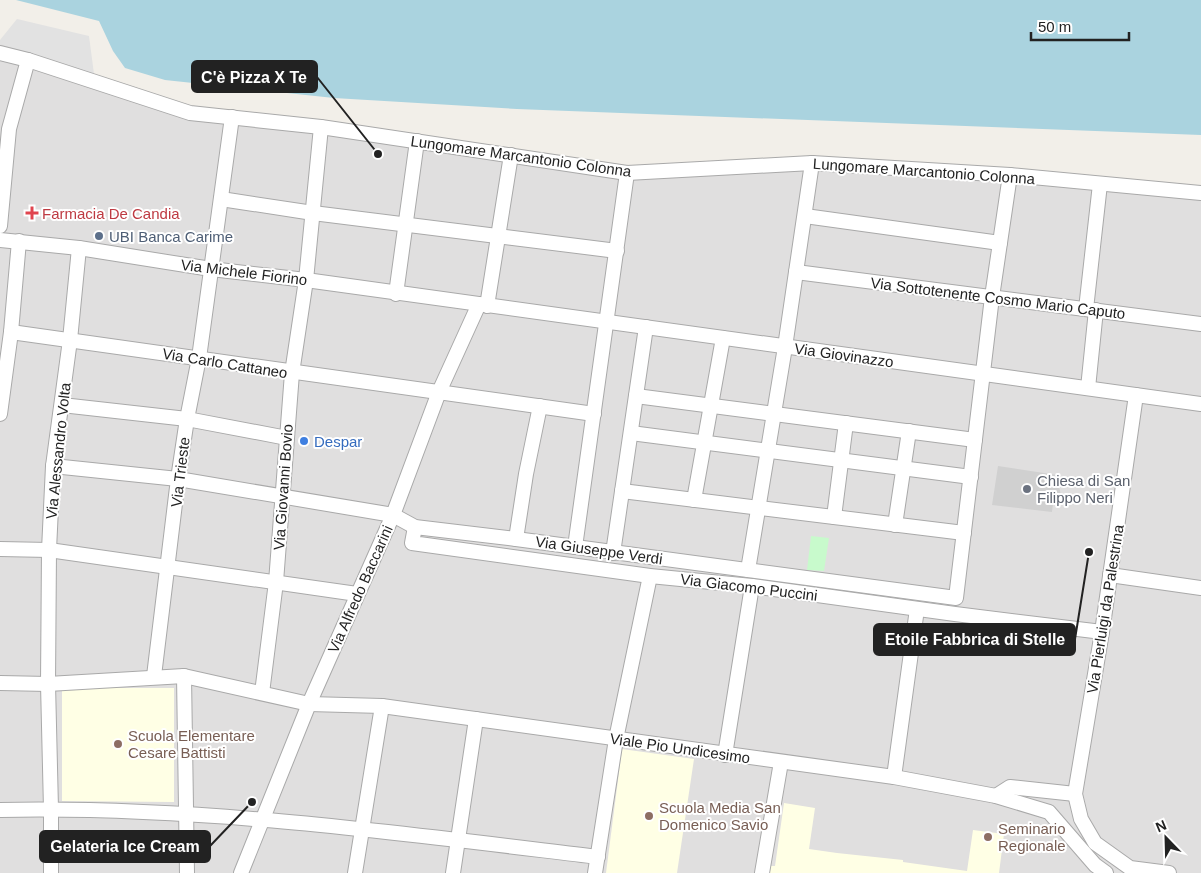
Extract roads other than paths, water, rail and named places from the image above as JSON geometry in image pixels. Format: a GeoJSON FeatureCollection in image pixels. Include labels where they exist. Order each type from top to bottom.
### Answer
{"type":"FeatureCollection","features":[{"type":"Feature","properties":{"kind":"street","name":"Lungomare Marcantonio Colonna"},"geometry":{"type":"LineString","coordinates":[[0,53],[28,60],[190,113],[322,127],[627,173],[812,163],[1010,175],[1201,193]]}},
{"type":"Feature","properties":{"kind":"street"},"geometry":{"type":"LineString","coordinates":[[0,226],[5,128],[28,60]]}},
{"type":"Feature","properties":{"kind":"street","name":"Via Trieste"},"geometry":{"type":"LineString","coordinates":[[154,676],[178,479],[199,358],[232,117]]}},
{"type":"Feature","properties":{"kind":"street","name":"Via Giovanni Bovio"},"geometry":{"type":"LineString","coordinates":[[262,693],[276,582],[292,373],[306,280],[322,127]]}},
{"type":"Feature","properties":{"kind":"street"},"geometry":{"type":"LineString","coordinates":[[396,294],[417,141]]}},
{"type":"Feature","properties":{"kind":"street","name":"Via Alfredo Baccarini"},"geometry":{"type":"LineString","coordinates":[[241,873],[264,820],[309,704],[393,515],[439,392],[483,305],[498,236],[511,155]]}},
{"type":"Feature","properties":{"kind":"street"},"geometry":{"type":"LineString","coordinates":[[748,570],[785,346],[812,163]]}},
{"type":"Feature","properties":{"kind":"street"},"geometry":{"type":"LineString","coordinates":[[576,547],[627,173]]}},
{"type":"Feature","properties":{"kind":"street"},"geometry":{"type":"LineString","coordinates":[[622,491],[964,533],[992,297],[1010,175]]}},
{"type":"Feature","properties":{"kind":"street"},"geometry":{"type":"LineString","coordinates":[[1088,388],[1091,310],[1100,184]]}},
{"type":"Feature","properties":{"kind":"street"},"geometry":{"type":"LineString","coordinates":[[221,199],[617,251]]}},
{"type":"Feature","properties":{"kind":"street"},"geometry":{"type":"LineString","coordinates":[[805,216],[1000,243]]}},
{"type":"Feature","properties":{"kind":"street","name":"Via Michele Fiorino"},"geometry":{"type":"LineString","coordinates":[[0,240],[79,248],[211,269],[306,280],[483,305]]}},
{"type":"Feature","properties":{"kind":"street"},"geometry":{"type":"LineString","coordinates":[[0,414],[11,332],[19,241]]}},
{"type":"Feature","properties":{"kind":"street","name":"Via Alessandro Volta"},"geometry":{"type":"LineString","coordinates":[[51,873],[48,684],[49,550],[53,466],[70,340],[79,248]]}},
{"type":"Feature","properties":{"kind":"street","name":"Via Sottotenente Cosmo Mario Caputo"},"geometry":{"type":"LineString","coordinates":[[796,272],[1201,324]]}},
{"type":"Feature","properties":{"kind":"street","name":"Via Giovinazzo"},"geometry":{"type":"LineString","coordinates":[[483,305],[1201,404]]}},
{"type":"Feature","properties":{"kind":"street"},"geometry":{"type":"LineString","coordinates":[[613,553],[646,327]]}},
{"type":"Feature","properties":{"kind":"street","name":"Via Carlo Cattaneo"},"geometry":{"type":"LineString","coordinates":[[11,332],[594,414]]}},
{"type":"Feature","properties":{"kind":"street"},"geometry":{"type":"LineString","coordinates":[[694,500],[723,338]]}},
{"type":"Feature","properties":{"kind":"street","name":"Via Pierluigi da Palestrina"},"geometry":{"type":"LineString","coordinates":[[1076,794],[1102,632],[1136,395]]}},
{"type":"Feature","properties":{"kind":"street"},"geometry":{"type":"LineString","coordinates":[[636,396],[975,440]]}},
{"type":"Feature","properties":{"kind":"street"},"geometry":{"type":"LineString","coordinates":[[62,405],[187,420],[287,438]]}},
{"type":"Feature","properties":{"kind":"street"},"geometry":{"type":"LineString","coordinates":[[516,539],[526,474],[540,406]]}},
{"type":"Feature","properties":{"kind":"street"},"geometry":{"type":"LineString","coordinates":[[834,517],[846,423]]}},
{"type":"Feature","properties":{"kind":"street"},"geometry":{"type":"LineString","coordinates":[[895,525],[909,431]]}},
{"type":"Feature","properties":{"kind":"street"},"geometry":{"type":"LineString","coordinates":[[631,433],[971,477]]}},
{"type":"Feature","properties":{"kind":"street","name":"Via Giuseppe Verdi"},"geometry":{"type":"LineString","coordinates":[[53,466],[178,479],[393,515],[415,527],[956,598],[964,533]]}},
{"type":"Feature","properties":{"kind":"street","name":"Via Giacomo Puccini"},"geometry":{"type":"LineString","coordinates":[[415,527],[412,543],[650,576],[752,586],[1102,632]]}},
{"type":"Feature","properties":{"kind":"street"},"geometry":{"type":"LineString","coordinates":[[0,549],[49,550],[357,594]]}},
{"type":"Feature","properties":{"kind":"street"},"geometry":{"type":"LineString","coordinates":[[596,873],[616,739],[650,576]]}},
{"type":"Feature","properties":{"kind":"street"},"geometry":{"type":"LineString","coordinates":[[1110,576],[1201,588]]}},
{"type":"Feature","properties":{"kind":"street"},"geometry":{"type":"LineString","coordinates":[[725,755],[752,586]]}},
{"type":"Feature","properties":{"kind":"street"},"geometry":{"type":"LineString","coordinates":[[894,777],[917,609]]}},
{"type":"Feature","properties":{"kind":"street","name":"Viale Pio Undicesimo"},"geometry":{"type":"LineString","coordinates":[[0,683],[48,684],[154,676],[184,676],[309,704],[382,706],[894,777],[996,796],[1049,812],[1095,865],[1106,873]]}},
{"type":"Feature","properties":{"kind":"street"},"geometry":{"type":"LineString","coordinates":[[184,676],[187,873]]}},
{"type":"Feature","properties":{"kind":"street"},"geometry":{"type":"LineString","coordinates":[[355,873],[382,706]]}},
{"type":"Feature","properties":{"kind":"street"},"geometry":{"type":"LineString","coordinates":[[453,873],[476,719]]}},
{"type":"Feature","properties":{"kind":"street"},"geometry":{"type":"LineString","coordinates":[[762,873],[781,762]]}},
{"type":"Feature","properties":{"kind":"street"},"geometry":{"type":"LineString","coordinates":[[996,796],[1010,787],[1076,794],[1081,819],[1095,843],[1130,868],[1169,873]]}},
{"type":"Feature","properties":{"kind":"street"},"geometry":{"type":"LineString","coordinates":[[0,810],[51,809],[185,813],[363,828],[598,857]]}},
{"type":"Feature","properties":{"kind":"water"},"geometry":{"type":"Polygon","coordinates":[[[16,0],[1201,0],[1201,135],[517,109],[334,98],[165,80],[125,68],[113,51],[99,21],[16,0]]]}},
{"type":"Feature","properties":{"kind":"place","name":"C'è Pizza X Te"},"geometry":{"type":"Point","coordinates":[378,154]}},
{"type":"Feature","properties":{"kind":"place","name":"Farmacia De Candia"},"geometry":{"type":"Point","coordinates":[32,213]}},
{"type":"Feature","properties":{"kind":"place","name":"UBI Banca Carime"},"geometry":{"type":"Point","coordinates":[99,236]}},
{"type":"Feature","properties":{"kind":"place","name":"Despar"},"geometry":{"type":"Point","coordinates":[304,441]}},
{"type":"Feature","properties":{"kind":"place","name":"Chiesa di San Filippo Neri"},"geometry":{"type":"Point","coordinates":[1027,489]}},
{"type":"Feature","properties":{"kind":"place","name":"Etoile Fabbrica di Stelle"},"geometry":{"type":"Point","coordinates":[1089,552]}},
{"type":"Feature","properties":{"kind":"place","name":"Scuola Elementare Cesare Battisti"},"geometry":{"type":"Point","coordinates":[118,744]}},
{"type":"Feature","properties":{"kind":"place","name":"Gelateria Ice Cream"},"geometry":{"type":"Point","coordinates":[252,802]}},
{"type":"Feature","properties":{"kind":"place","name":"Scuola Media San Domenico Savio"},"geometry":{"type":"Point","coordinates":[649,816]}},
{"type":"Feature","properties":{"kind":"place","name":"Seminario Regionale"},"geometry":{"type":"Point","coordinates":[988,837]}}]}
